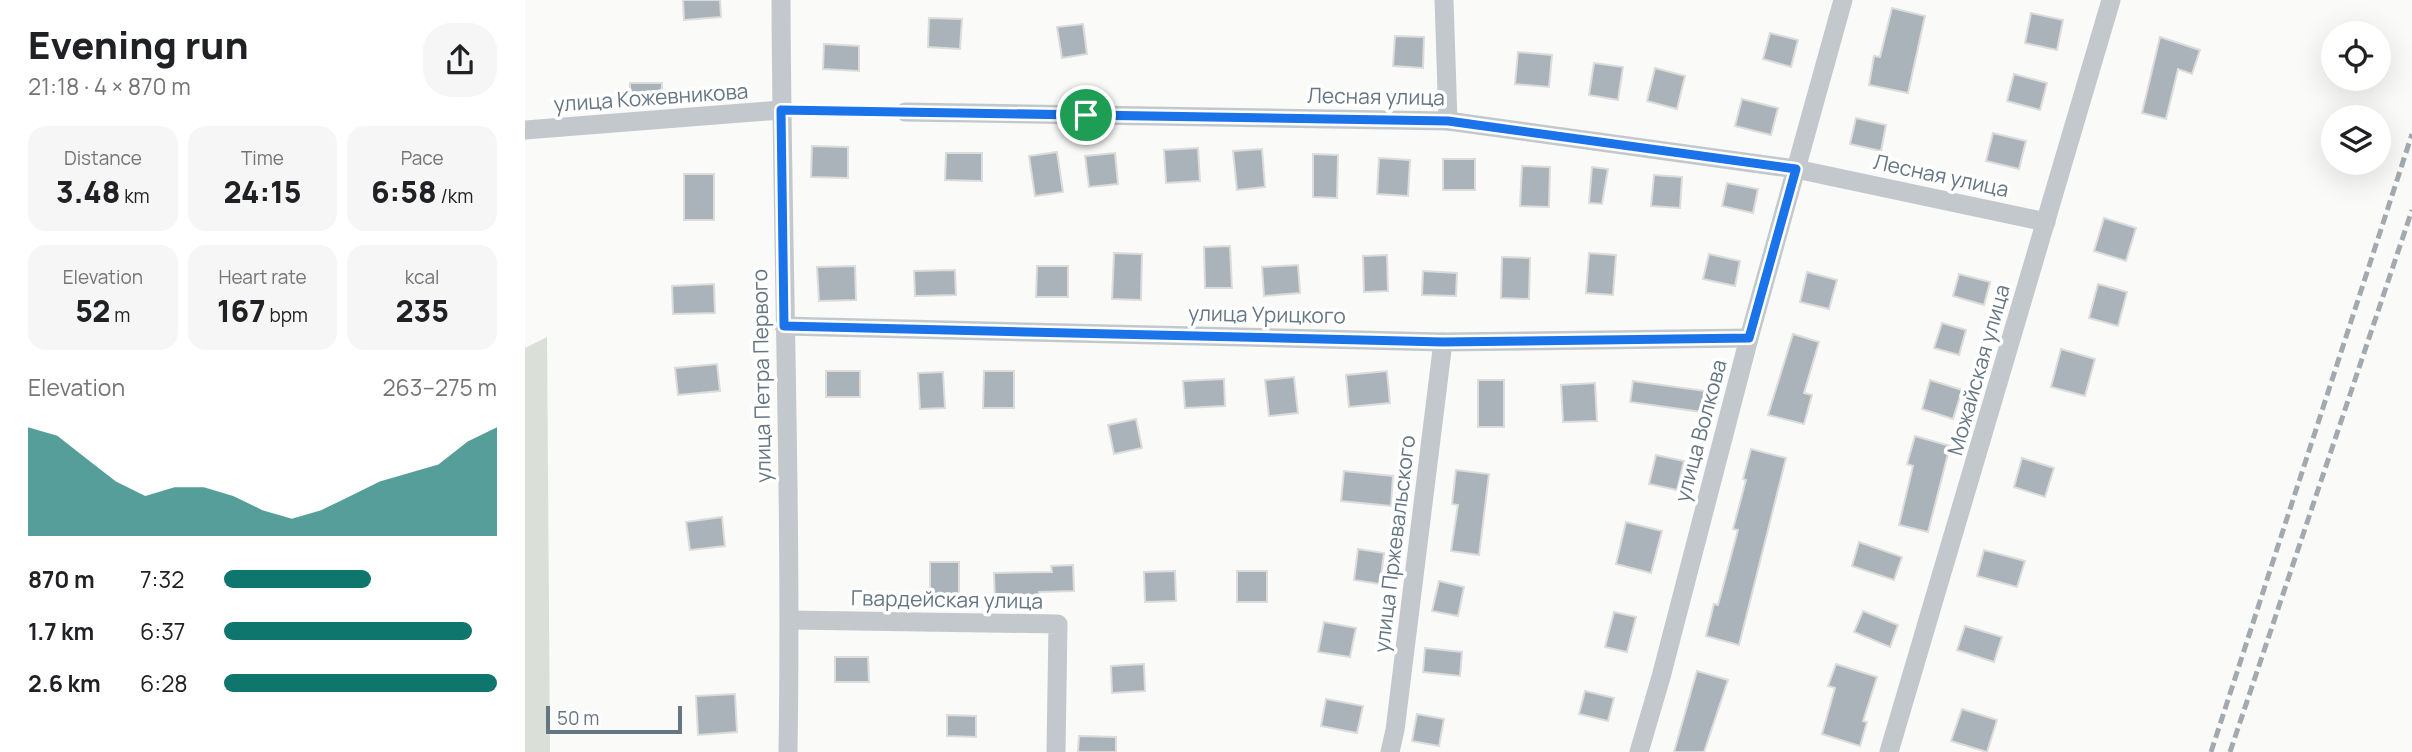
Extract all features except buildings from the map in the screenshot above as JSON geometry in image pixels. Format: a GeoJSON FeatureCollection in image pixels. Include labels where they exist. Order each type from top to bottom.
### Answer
{"type":"FeatureCollection","features":[{"type":"Feature","properties":{"kind":"street","name":"улица Петра Первого"},"geometry":{"type":"LineString","coordinates":[[781,0],[790,620],[788,752]]}},
{"type":"Feature","properties":{"kind":"street"},"geometry":{"type":"LineString","coordinates":[[1444,0],[1448,121]]}},
{"type":"Feature","properties":{"kind":"street","name":"улица Волкова"},"geometry":{"type":"LineString","coordinates":[[1639,752],[1665,664],[1749,338],[1843,0]]}},
{"type":"Feature","properties":{"kind":"street","name":"Можайская улица"},"geometry":{"type":"LineString","coordinates":[[1889,752],[2111,0]]}},
{"type":"Feature","properties":{"kind":"street","name":"улица Кожевникова"},"geometry":{"type":"LineString","coordinates":[[525,130],[781,110]]}},
{"type":"Feature","properties":{"kind":"street","name":"Лесная улица"},"geometry":{"type":"LineString","coordinates":[[905,112],[1448,121],[1796,169],[2046,222]]}},
{"type":"Feature","properties":{"kind":"street","name":"улица Урицкого"},"geometry":{"type":"LineString","coordinates":[[784,326],[1443,342],[1749,338]]}},
{"type":"Feature","properties":{"kind":"street","name":"улица Пржевальского"},"geometry":{"type":"LineString","coordinates":[[1390,752],[1395,730],[1443,342]]}},
{"type":"Feature","properties":{"kind":"street","name":"Гвардейская улица"},"geometry":{"type":"LineString","coordinates":[[790,620],[1058,624],[1056,752]]}},
{"type":"Feature","properties":{"kind":"path"},"geometry":{"type":"LineString","coordinates":[[781,110],[905,112]]}},
{"type":"Feature","properties":{"kind":"shaded area"},"geometry":{"type":"Polygon","coordinates":[[[547,337],[550,752],[525,752],[525,348],[547,337]]]}},
{"type":"Feature","properties":{"kind":"railway"},"geometry":{"type":"LineString","coordinates":[[2211,752],[2412,134]]}},
{"type":"Feature","properties":{"kind":"railway"},"geometry":{"type":"LineString","coordinates":[[2230,752],[2412,210]]}},
{"type":"Feature","properties":{"kind":"route"},"geometry":{"type":"LineString","coordinates":[[781,110],[1086,115],[1448,121],[1796,169],[1749,338],[1443,342],[784,326],[781,110]]}}]}
